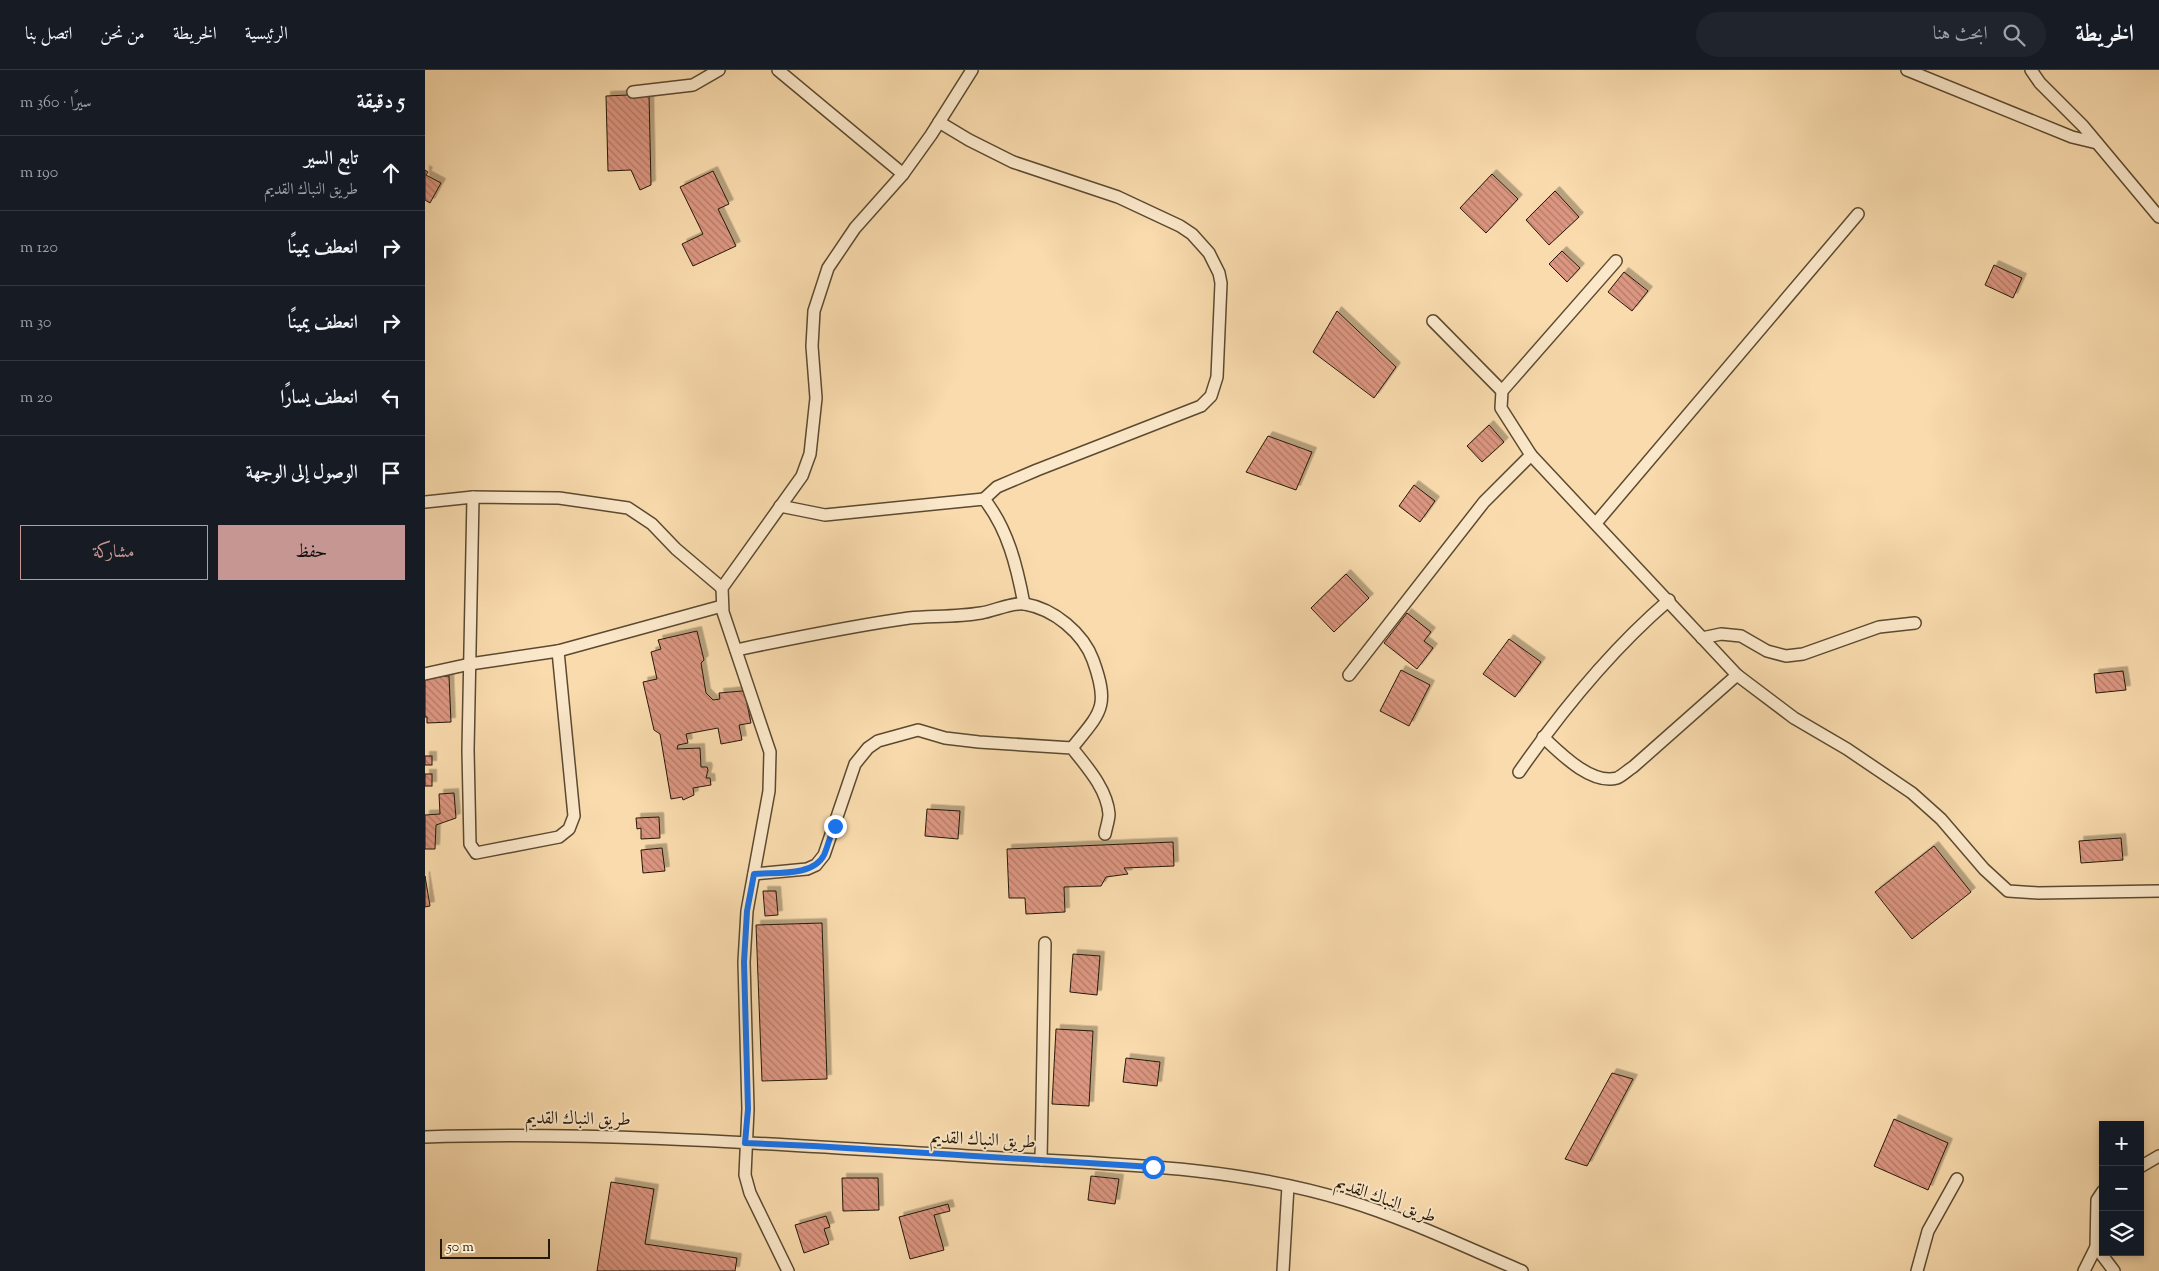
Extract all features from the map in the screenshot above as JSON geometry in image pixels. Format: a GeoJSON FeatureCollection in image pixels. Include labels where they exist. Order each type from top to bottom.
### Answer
{"type":"FeatureCollection","features":[{"type":"Feature","properties":{"kind":"street"},"geometry":{"type":"LineString","coordinates":[[633,92],[693,85],[719,70]]}},
{"type":"Feature","properties":{"kind":"street"},"geometry":{"type":"LineString","coordinates":[[778,70],[903,174]]}},
{"type":"Feature","properties":{"kind":"street"},"geometry":{"type":"LineString","coordinates":[[788,1271],[750,1193],[745,1175],[748,1074],[744,962],[747,911],[769,791],[770,752],[722,606],[722,588],[802,476],[810,454],[816,398],[812,346],[814,311],[828,268],[855,228],[903,174],[972,70]]}},
{"type":"Feature","properties":{"kind":"street"},"geometry":{"type":"LineString","coordinates":[[1907,70],[2072,137],[2097,143]]}},
{"type":"Feature","properties":{"kind":"street"},"geometry":{"type":"LineString","coordinates":[[2031,70],[2040,83],[2064,106],[2097,143],[2159,217]]}},
{"type":"Feature","properties":{"kind":"street"},"geometry":{"type":"LineString","coordinates":[[779,506],[825,515],[984,499],[997,488],[1037,470],[1201,406],[1211,396],[1217,377],[1221,283],[1219,273],[1209,253],[1192,234],[1180,226],[1118,197],[1013,162],[969,140],[939,122]]}},
{"type":"Feature","properties":{"kind":"street"},"geometry":{"type":"LineString","coordinates":[[1595,523],[1858,214]]}},
{"type":"Feature","properties":{"kind":"street"},"geometry":{"type":"LineString","coordinates":[[1616,262],[1502,391],[1501,408],[1531,455],[1669,600],[1737,675],[1794,718],[1847,749],[1912,793],[1941,819],[1984,869],[2008,891],[2038,893],[2159,890]]}},
{"type":"Feature","properties":{"kind":"street"},"geometry":{"type":"LineString","coordinates":[[1433,320],[1502,391]]}},
{"type":"Feature","properties":{"kind":"street"},"geometry":{"type":"LineString","coordinates":[[1349,675],[1484,502],[1531,455]]}},
{"type":"Feature","properties":{"kind":"street"},"geometry":{"type":"LineString","coordinates":[[425,502],[473,497],[559,498],[628,508],[652,524],[676,549],[722,588]]}},
{"type":"Feature","properties":{"kind":"street"},"geometry":{"type":"LineString","coordinates":[[473,497],[468,750],[470,844],[476,853],[559,837],[569,829],[574,816],[558,651]]}},
{"type":"Feature","properties":{"kind":"street"},"geometry":{"type":"LineString","coordinates":[[984,499],[998,519],[1016,564],[1024,604]]}},
{"type":"Feature","properties":{"kind":"street"},"geometry":{"type":"LineString","coordinates":[[1519,772],[1543,737],[1635,629],[1669,600]]}},
{"type":"Feature","properties":{"kind":"street"},"geometry":{"type":"LineString","coordinates":[[737,650],[856,626],[910,618],[980,613],[1024,604],[1051,614],[1070,627],[1083,641],[1092,658],[1103,700],[1101,711],[1072,748]]}},
{"type":"Feature","properties":{"kind":"street"},"geometry":{"type":"LineString","coordinates":[[425,674],[470,664],[558,651],[722,606]]}},
{"type":"Feature","properties":{"kind":"street"},"geometry":{"type":"LineString","coordinates":[[1702,638],[1721,634],[1741,636],[1767,651],[1786,656],[1803,654],[1879,627],[1915,623]]}},
{"type":"Feature","properties":{"kind":"street"},"geometry":{"type":"LineString","coordinates":[[1543,737],[1585,772],[1603,778],[1617,778],[1633,767],[1737,675]]}},
{"type":"Feature","properties":{"kind":"street"},"geometry":{"type":"LineString","coordinates":[[754,874],[807,870],[816,866],[824,855],[855,764],[868,748],[878,741],[918,730],[945,738],[979,742],[1072,748],[1097,780],[1105,800],[1109,814],[1105,834]]}},
{"type":"Feature","properties":{"kind":"street"},"geometry":{"type":"LineString","coordinates":[[1041,1160],[1045,943]]}},
{"type":"Feature","properties":{"kind":"street","name":"طريق النباك القديم"},"geometry":{"type":"LineString","coordinates":[[425,1136],[547,1134],[665,1137],[1153,1167],[1217,1174],[1288,1186],[1344,1199],[1391,1216],[1522,1271]]}},
{"type":"Feature","properties":{"kind":"street"},"geometry":{"type":"LineString","coordinates":[[2142,1166],[2159,1156]]}},
{"type":"Feature","properties":{"kind":"street"},"geometry":{"type":"LineString","coordinates":[[1917,1271],[1928,1231],[1957,1179]]}},
{"type":"Feature","properties":{"kind":"street"},"geometry":{"type":"LineString","coordinates":[[1283,1271],[1288,1186]]}},
{"type":"Feature","properties":{"kind":"street"},"geometry":{"type":"LineString","coordinates":[[2083,1271],[2096,1247],[2097,1200],[2099,1197]]}},
{"type":"Feature","properties":{"kind":"street"},"geometry":{"type":"LineString","coordinates":[[2096,1247],[2113,1271]]}},
{"type":"Feature","properties":{"kind":"building"},"geometry":{"type":"Polygon","coordinates":[[[649,94],[651,185],[640,190],[631,170],[608,171],[606,96],[649,94]]]}},
{"type":"Feature","properties":{"kind":"building"},"geometry":{"type":"Polygon","coordinates":[[[425,170],[428,172],[426,175],[441,183],[430,203],[425,200],[425,170]]]}},
{"type":"Feature","properties":{"kind":"building"},"geometry":{"type":"Polygon","coordinates":[[[713,171],[729,204],[718,209],[736,246],[693,266],[682,244],[703,234],[680,187],[713,171]]]}},
{"type":"Feature","properties":{"kind":"building"},"geometry":{"type":"Polygon","coordinates":[[[1492,174],[1518,199],[1486,233],[1460,208],[1492,174]]]}},
{"type":"Feature","properties":{"kind":"building"},"geometry":{"type":"Polygon","coordinates":[[[1555,191],[1579,217],[1549,245],[1526,220],[1555,191]]]}},
{"type":"Feature","properties":{"kind":"building"},"geometry":{"type":"Polygon","coordinates":[[[1562,251],[1580,268],[1567,282],[1549,264],[1562,251]]]}},
{"type":"Feature","properties":{"kind":"building"},"geometry":{"type":"Polygon","coordinates":[[[1994,265],[2022,278],[2013,298],[1985,285],[1994,265]]]}},
{"type":"Feature","properties":{"kind":"building"},"geometry":{"type":"Polygon","coordinates":[[[1624,272],[1648,291],[1632,311],[1608,292],[1624,272]]]}},
{"type":"Feature","properties":{"kind":"building"},"geometry":{"type":"Polygon","coordinates":[[[1337,311],[1396,367],[1374,398],[1313,352],[1337,311]]]}},
{"type":"Feature","properties":{"kind":"building"},"geometry":{"type":"Polygon","coordinates":[[[1489,425],[1504,442],[1482,462],[1467,446],[1489,425]]]}},
{"type":"Feature","properties":{"kind":"building"},"geometry":{"type":"Polygon","coordinates":[[[1268,436],[1312,452],[1296,490],[1246,472],[1268,436]]]}},
{"type":"Feature","properties":{"kind":"building"},"geometry":{"type":"Polygon","coordinates":[[[1414,485],[1435,501],[1420,522],[1399,506],[1414,485]]]}},
{"type":"Feature","properties":{"kind":"building"},"geometry":{"type":"Polygon","coordinates":[[[1346,574],[1369,598],[1334,632],[1311,608],[1346,574]]]}},
{"type":"Feature","properties":{"kind":"building"},"geometry":{"type":"Polygon","coordinates":[[[1407,613],[1431,632],[1424,641],[1433,648],[1417,669],[1384,643],[1407,613]]]}},
{"type":"Feature","properties":{"kind":"building"},"geometry":{"type":"Polygon","coordinates":[[[697,631],[704,660],[701,663],[706,693],[713,700],[720,699],[719,693],[742,691],[745,694],[751,723],[739,725],[742,740],[721,744],[718,728],[686,734],[688,743],[678,745],[677,749],[700,748],[701,767],[707,767],[706,778],[710,778],[711,785],[693,788],[694,795],[683,800],[682,797],[671,799],[660,734],[654,730],[643,682],[657,679],[651,652],[661,649],[658,640],[697,631]]]}},
{"type":"Feature","properties":{"kind":"building"},"geometry":{"type":"Polygon","coordinates":[[[1509,639],[1541,662],[1515,697],[1483,674],[1509,639]]]}},
{"type":"Feature","properties":{"kind":"building"},"geometry":{"type":"Polygon","coordinates":[[[1401,670],[1430,685],[1409,726],[1380,711],[1401,670]]]}},
{"type":"Feature","properties":{"kind":"building"},"geometry":{"type":"Polygon","coordinates":[[[2123,671],[2126,690],[2096,693],[2094,674],[2123,671]]]}},
{"type":"Feature","properties":{"kind":"building"},"geometry":{"type":"Polygon","coordinates":[[[449,676],[451,722],[427,723],[427,717],[425,717],[425,677],[449,676]]]}},
{"type":"Feature","properties":{"kind":"building"},"geometry":{"type":"Polygon","coordinates":[[[425,756],[432,756],[432,765],[425,765],[425,756]]]}},
{"type":"Feature","properties":{"kind":"building"},"geometry":{"type":"Polygon","coordinates":[[[425,774],[432,774],[432,786],[425,786],[425,774]]]}},
{"type":"Feature","properties":{"kind":"building"},"geometry":{"type":"Polygon","coordinates":[[[454,793],[456,818],[436,825],[435,849],[425,849],[425,815],[440,814],[439,794],[454,793]]]}},
{"type":"Feature","properties":{"kind":"building"},"geometry":{"type":"Polygon","coordinates":[[[927,809],[960,811],[958,839],[925,836],[927,809]]]}},
{"type":"Feature","properties":{"kind":"building"},"geometry":{"type":"Polygon","coordinates":[[[659,817],[660,838],[641,839],[641,828],[637,829],[636,818],[659,817]]]}},
{"type":"Feature","properties":{"kind":"building"},"geometry":{"type":"Polygon","coordinates":[[[2121,838],[2123,860],[2081,863],[2079,841],[2121,838]]]}},
{"type":"Feature","properties":{"kind":"building"},"geometry":{"type":"Polygon","coordinates":[[[1173,842],[1174,866],[1124,868],[1128,874],[1106,877],[1101,886],[1064,887],[1065,912],[1026,914],[1025,898],[1009,898],[1007,849],[1173,842]]]}},
{"type":"Feature","properties":{"kind":"building"},"geometry":{"type":"Polygon","coordinates":[[[1934,846],[1971,892],[1912,939],[1875,892],[1934,846]]]}},
{"type":"Feature","properties":{"kind":"building"},"geometry":{"type":"Polygon","coordinates":[[[662,848],[665,871],[643,873],[641,850],[662,848]]]}},
{"type":"Feature","properties":{"kind":"building"},"geometry":{"type":"Polygon","coordinates":[[[425,876],[430,906],[425,907],[425,876]]]}},
{"type":"Feature","properties":{"kind":"building"},"geometry":{"type":"Polygon","coordinates":[[[763,891],[776,891],[778,915],[765,916],[763,891]]]}},
{"type":"Feature","properties":{"kind":"building"},"geometry":{"type":"Polygon","coordinates":[[[822,923],[827,1079],[762,1081],[756,925],[822,923]]]}},
{"type":"Feature","properties":{"kind":"building"},"geometry":{"type":"Polygon","coordinates":[[[1073,954],[1100,956],[1097,995],[1070,992],[1073,954]]]}},
{"type":"Feature","properties":{"kind":"building"},"geometry":{"type":"Polygon","coordinates":[[[1056,1029],[1093,1031],[1089,1106],[1052,1104],[1056,1029]]]}},
{"type":"Feature","properties":{"kind":"building"},"geometry":{"type":"Polygon","coordinates":[[[1126,1058],[1160,1062],[1157,1086],[1123,1082],[1126,1058]]]}},
{"type":"Feature","properties":{"kind":"building"},"geometry":{"type":"Polygon","coordinates":[[[1612,1073],[1633,1079],[1587,1166],[1565,1159],[1612,1073]]]}},
{"type":"Feature","properties":{"kind":"building"},"geometry":{"type":"Polygon","coordinates":[[[1894,1119],[1948,1143],[1928,1190],[1874,1166],[1894,1119]]]}},
{"type":"Feature","properties":{"kind":"building"},"geometry":{"type":"Polygon","coordinates":[[[1091,1176],[1119,1179],[1115,1204],[1088,1200],[1091,1176]]]}},
{"type":"Feature","properties":{"kind":"building"},"geometry":{"type":"Polygon","coordinates":[[[842,1178],[878,1178],[879,1210],[843,1211],[842,1178]]]}},
{"type":"Feature","properties":{"kind":"building"},"geometry":{"type":"Polygon","coordinates":[[[611,1182],[654,1189],[645,1244],[737,1258],[735,1271],[597,1271],[611,1182]]]}},
{"type":"Feature","properties":{"kind":"building"},"geometry":{"type":"Polygon","coordinates":[[[948,1204],[950,1211],[934,1215],[944,1250],[910,1259],[899,1217],[948,1204]]]}},
{"type":"Feature","properties":{"kind":"building"},"geometry":{"type":"Polygon","coordinates":[[[826,1216],[830,1227],[824,1229],[829,1244],[804,1253],[795,1225],[826,1216]]]}},
{"type":"Feature","properties":{"kind":"route"},"geometry":{"type":"LineString","coordinates":[[835,826],[824,855],[816,866],[807,870],[754,874],[747,911],[744,962],[748,1109],[745,1143],[1153,1167]]}}]}
